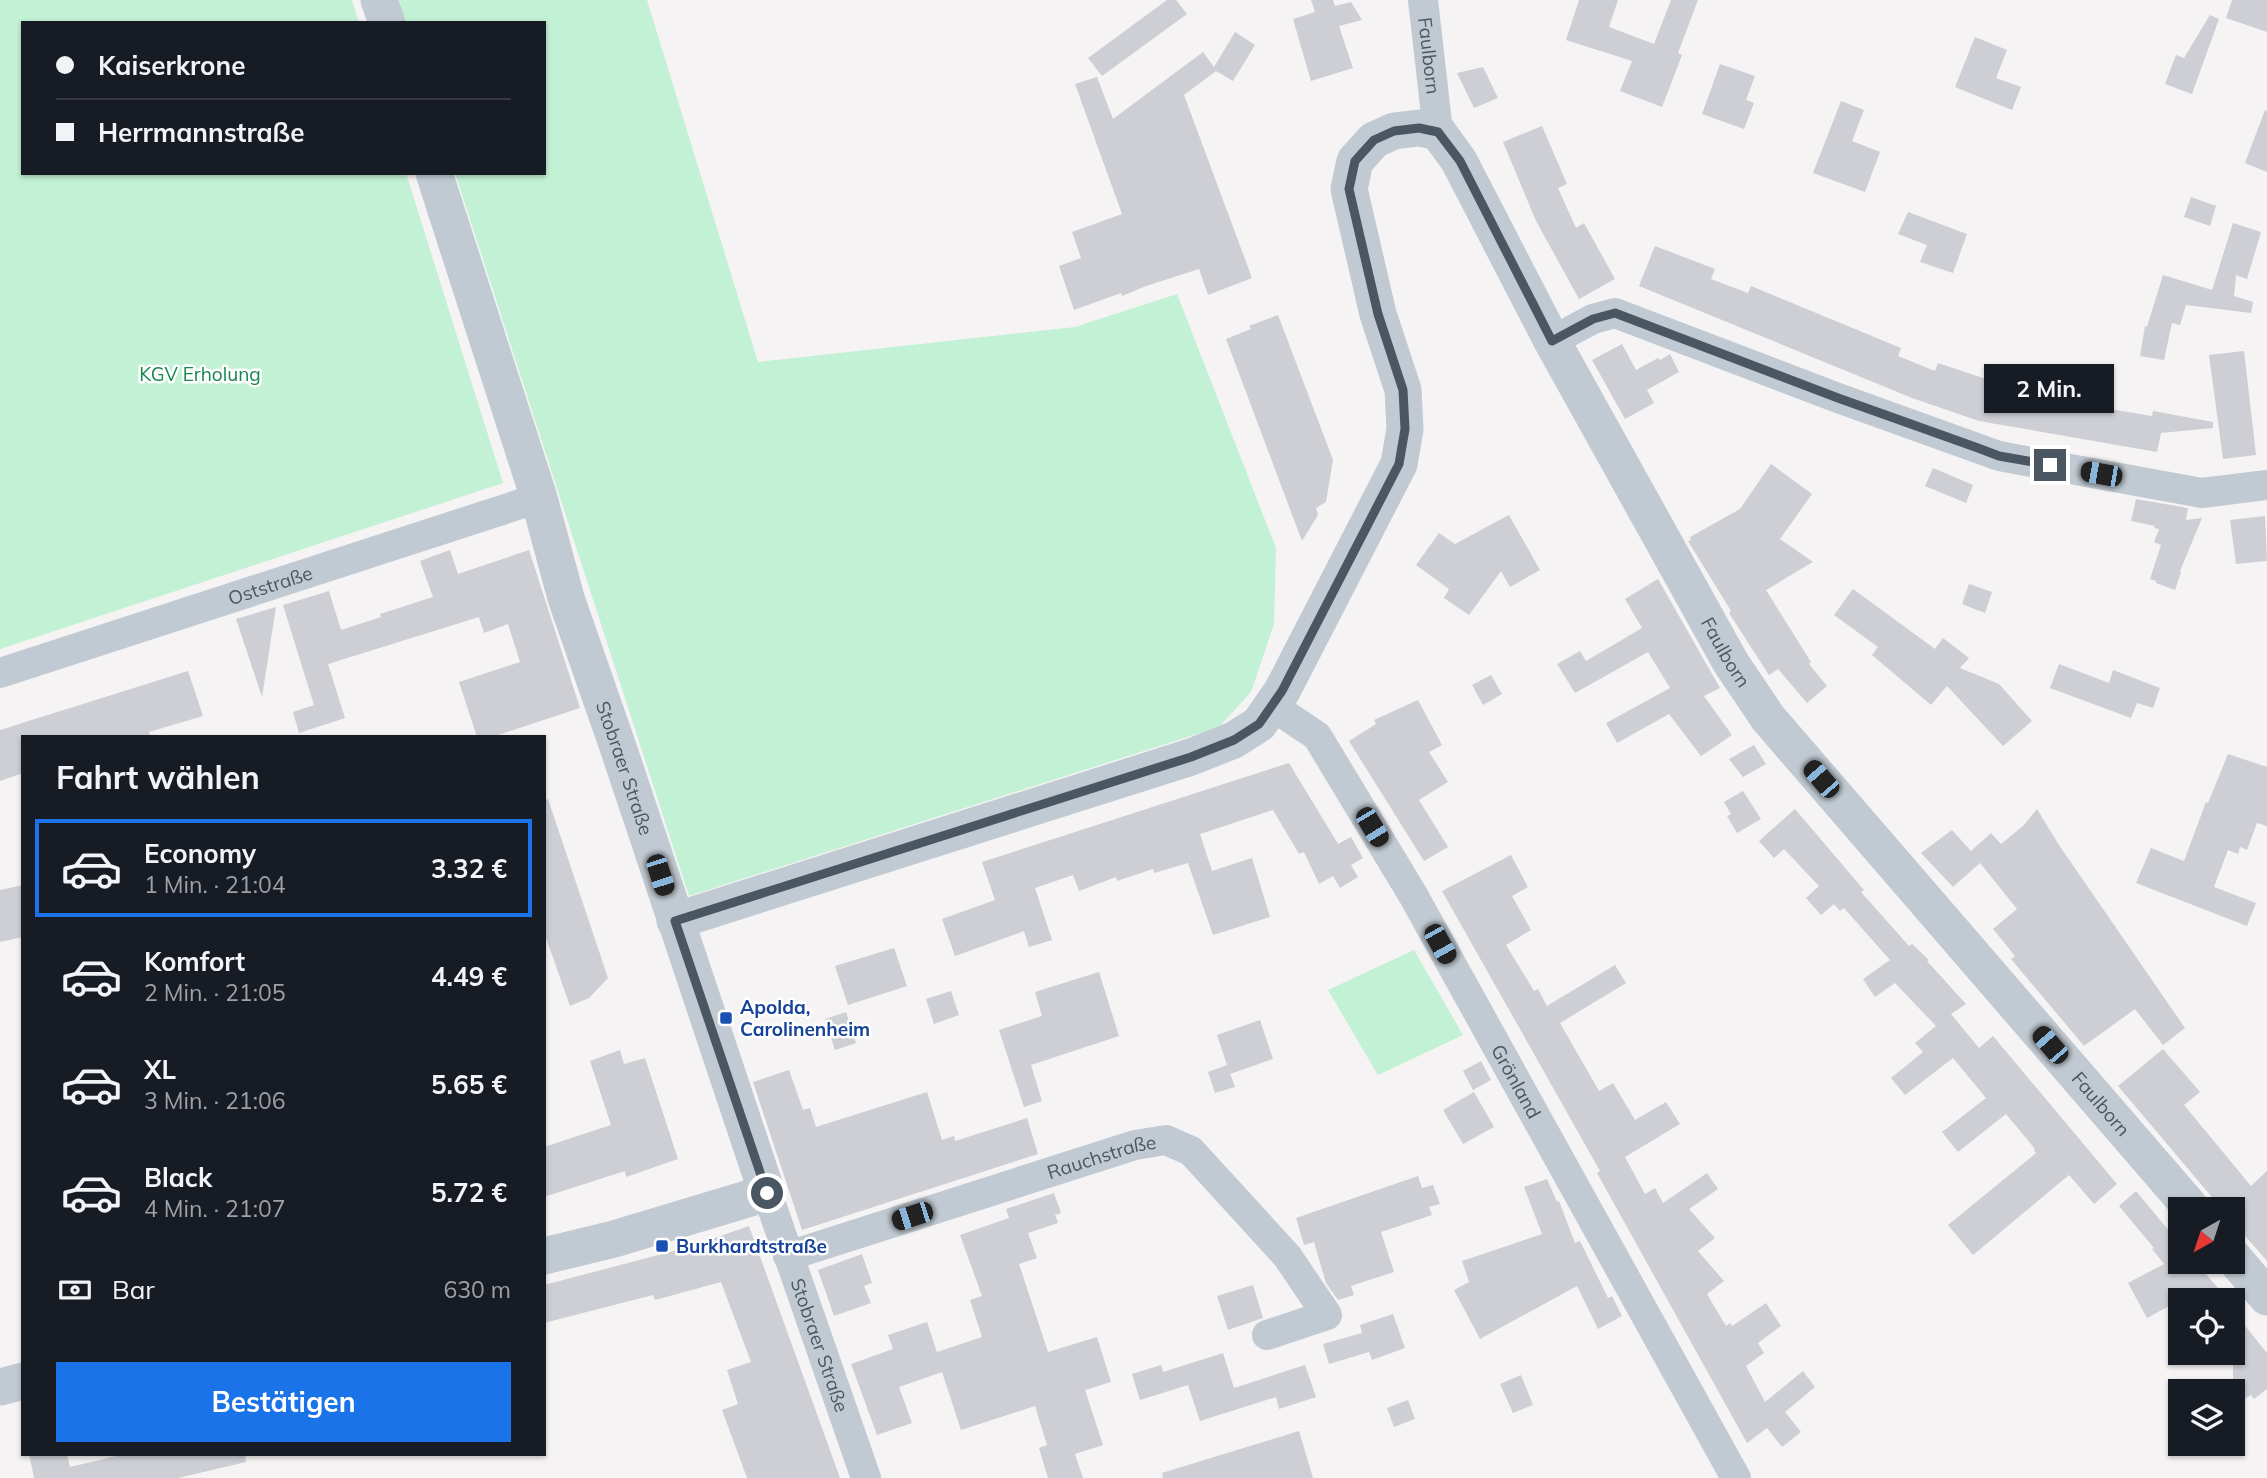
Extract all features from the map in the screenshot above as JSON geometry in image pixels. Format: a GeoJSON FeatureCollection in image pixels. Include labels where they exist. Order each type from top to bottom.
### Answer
{"type":"FeatureCollection","features":[{"type":"Feature","properties":{"kind":"street"},"geometry":{"type":"LineString","coordinates":[[379,0],[386,21]]}},
{"type":"Feature","properties":{"kind":"street","name":"Faulborn"},"geometry":{"type":"LineString","coordinates":[[1423,0],[1438,132],[1460,161],[1552,341],[1731,663],[1768,718],[2182,1197]]}},
{"type":"Feature","properties":{"kind":"street"},"geometry":{"type":"LineString","coordinates":[[675,921],[1191,757],[1234,740],[1259,724],[1272,706],[1326,609],[1399,464],[1405,429],[1403,390],[1378,314],[1349,189],[1355,161],[1374,140],[1394,131],[1419,128],[1438,132]]}},
{"type":"Feature","properties":{"kind":"street","name":"Stobraer Straße"},"geometry":{"type":"LineString","coordinates":[[435,175],[539,498],[566,598],[788,1256],[866,1478]]}},
{"type":"Feature","properties":{"kind":"street"},"geometry":{"type":"LineString","coordinates":[[1552,341],[1593,319],[1615,313],[1999,456],[2202,493],[2267,485]]}},
{"type":"Feature","properties":{"kind":"street","name":"Oststraße"},"geometry":{"type":"LineString","coordinates":[[0,673],[539,498]]}},
{"type":"Feature","properties":{"kind":"street","name":"Grönland"},"geometry":{"type":"LineString","coordinates":[[1272,706],[1317,736],[1400,873],[1736,1478]]}},
{"type":"Feature","properties":{"kind":"street","name":"Rauchstraße"},"geometry":{"type":"LineString","coordinates":[[788,1256],[1135,1145],[1166,1140],[1191,1151],[1287,1256],[1327,1315],[1267,1335]]}},
{"type":"Feature","properties":{"kind":"street"},"geometry":{"type":"LineString","coordinates":[[546,1256],[614,1239],[767,1193]]}},
{"type":"Feature","properties":{"kind":"street"},"geometry":{"type":"LineString","coordinates":[[2245,1271],[2267,1297]]}},
{"type":"Feature","properties":{"kind":"street"},"geometry":{"type":"LineString","coordinates":[[0,1387],[21,1382]]}},
{"type":"Feature","properties":{"kind":"green space","name":"KGV Erholung"},"geometry":{"type":"Polygon","coordinates":[[[0,0],[352,0],[358,21],[21,21],[21,175],[407,175],[503,483],[0,649],[0,0]]]}},
{"type":"Feature","properties":{"kind":"green space"},"geometry":{"type":"Polygon","coordinates":[[[399,0],[647,0],[758,362],[1075,327],[1177,294],[1276,548],[1274,624],[1251,692],[1219,727],[689,896],[456,175],[546,175],[546,21],[405,21],[399,0]]]}},
{"type":"Feature","properties":{"kind":"green space"},"geometry":{"type":"Polygon","coordinates":[[[1414,950],[1463,1035],[1378,1075],[1328,990],[1414,950]]]}},
{"type":"Feature","properties":{"kind":"building"},"geometry":{"type":"Polygon","coordinates":[[[1167,0],[1176,0],[1187,14],[1102,76],[1088,58],[1167,0]]]}},
{"type":"Feature","properties":{"kind":"building"},"geometry":{"type":"Polygon","coordinates":[[[1311,0],[1333,0],[1335,6],[1351,2],[1362,20],[1339,26],[1353,68],[1311,81],[1293,19],[1315,12],[1311,0]]]}},
{"type":"Feature","properties":{"kind":"building"},"geometry":{"type":"Polygon","coordinates":[[[1579,0],[1618,0],[1609,27],[1654,44],[1671,0],[1698,0],[1678,53],[1682,55],[1662,107],[1620,91],[1632,61],[1566,40],[1579,0]]]}},
{"type":"Feature","properties":{"kind":"building"},"geometry":{"type":"Polygon","coordinates":[[[2232,0],[2267,0],[2267,32],[2226,18],[2232,0]]]}},
{"type":"Feature","properties":{"kind":"building"},"geometry":{"type":"Polygon","coordinates":[[[2210,15],[2219,19],[2192,94],[2165,84],[2176,55],[2184,58],[2210,15]]]}},
{"type":"Feature","properties":{"kind":"building"},"geometry":{"type":"Polygon","coordinates":[[[1235,32],[1255,45],[1233,81],[1216,71],[1184,95],[1252,278],[1208,295],[1199,269],[1074,310],[1059,266],[1081,258],[1072,232],[1122,214],[1075,84],[1097,77],[1113,119],[1203,52],[1214,67],[1235,32]]]}},
{"type":"Feature","properties":{"kind":"building"},"geometry":{"type":"Polygon","coordinates":[[[1975,37],[2007,50],[1996,78],[2021,87],[2012,110],[1955,87],[1975,37]]]}},
{"type":"Feature","properties":{"kind":"building"},"geometry":{"type":"Polygon","coordinates":[[[1720,64],[1755,76],[1746,100],[1754,103],[1744,129],[1702,114],[1720,64]]]}},
{"type":"Feature","properties":{"kind":"building"},"geometry":{"type":"Polygon","coordinates":[[[1483,67],[1498,98],[1474,108],[1457,73],[1483,67]]]}},
{"type":"Feature","properties":{"kind":"building"},"geometry":{"type":"Polygon","coordinates":[[[1841,101],[1864,110],[1852,141],[1880,152],[1865,192],[1813,173],[1841,101]]]}},
{"type":"Feature","properties":{"kind":"building"},"geometry":{"type":"Polygon","coordinates":[[[2265,110],[2267,111],[2267,172],[2245,163],[2265,110]]]}},
{"type":"Feature","properties":{"kind":"building"},"geometry":{"type":"Polygon","coordinates":[[[1542,126],[1567,184],[1558,188],[1576,228],[1584,223],[1615,279],[1579,299],[1536,221],[1503,142],[1542,126]]]}},
{"type":"Feature","properties":{"kind":"building"},"geometry":{"type":"Polygon","coordinates":[[[2191,197],[2216,206],[2210,226],[2184,217],[2191,197]]]}},
{"type":"Feature","properties":{"kind":"building"},"geometry":{"type":"Polygon","coordinates":[[[1908,212],[1967,234],[1953,273],[1920,262],[1927,245],[1898,234],[1908,212]]]}},
{"type":"Feature","properties":{"kind":"building"},"geometry":{"type":"Polygon","coordinates":[[[2233,223],[2261,232],[2247,279],[2236,275],[2234,296],[2253,302],[2251,313],[2186,305],[2180,325],[2172,323],[2164,360],[2140,356],[2145,326],[2147,327],[2163,275],[2212,290],[2233,223]]]}},
{"type":"Feature","properties":{"kind":"building"},"geometry":{"type":"Polygon","coordinates":[[[1655,246],[1715,269],[1711,279],[1748,293],[1751,286],[1901,348],[1898,356],[1935,371],[1938,363],[1998,383],[2027,388],[2026,394],[2070,402],[2071,397],[2111,404],[2110,409],[2152,416],[2153,411],[2213,422],[2213,428],[2161,433],[2157,452],[1979,421],[1912,398],[1639,286],[1655,246]]]}},
{"type":"Feature","properties":{"kind":"building"},"geometry":{"type":"Polygon","coordinates":[[[1278,315],[1333,460],[1326,502],[1316,508],[1318,515],[1302,541],[1226,339],[1251,329],[1249,326],[1278,315]]]}},
{"type":"Feature","properties":{"kind":"building"},"geometry":{"type":"Polygon","coordinates":[[[1622,344],[1636,370],[1670,354],[1679,372],[1647,390],[1654,403],[1625,419],[1592,360],[1622,344]]]}},
{"type":"Feature","properties":{"kind":"building"},"geometry":{"type":"Polygon","coordinates":[[[2244,351],[2256,455],[2223,459],[2209,355],[2244,351]]]}},
{"type":"Feature","properties":{"kind":"building"},"geometry":{"type":"Polygon","coordinates":[[[1771,464],[1812,494],[1780,539],[1813,562],[1766,590],[1811,662],[1809,664],[1827,686],[1807,703],[1778,669],[1769,675],[1729,613],[1731,611],[1688,541],[1691,540],[1690,537],[1740,509],[1771,464]]]}},
{"type":"Feature","properties":{"kind":"building"},"geometry":{"type":"Polygon","coordinates":[[[1933,468],[1973,485],[1966,503],[1925,486],[1933,468]]]}},
{"type":"Feature","properties":{"kind":"building"},"geometry":{"type":"Polygon","coordinates":[[[2136,499],[2188,508],[2186,520],[2202,518],[2175,590],[2150,579],[2161,545],[2154,542],[2159,529],[2131,521],[2136,499]]]}},
{"type":"Feature","properties":{"kind":"building"},"geometry":{"type":"Polygon","coordinates":[[[1509,515],[1540,570],[1510,587],[1501,571],[1469,615],[1444,598],[1449,589],[1416,565],[1439,533],[1455,544],[1509,515]]]}},
{"type":"Feature","properties":{"kind":"building"},"geometry":{"type":"Polygon","coordinates":[[[2265,516],[2267,561],[2236,564],[2230,520],[2265,516]]]}},
{"type":"Feature","properties":{"kind":"building"},"geometry":{"type":"Polygon","coordinates":[[[450,550],[458,574],[529,550],[580,708],[498,735],[476,735],[459,682],[520,662],[508,624],[484,633],[479,617],[328,664],[345,718],[299,733],[293,712],[314,705],[283,605],[329,591],[341,630],[433,597],[420,561],[450,550]]]}},
{"type":"Feature","properties":{"kind":"building"},"geometry":{"type":"Polygon","coordinates":[[[1658,579],[1720,688],[1704,696],[1732,735],[1701,756],[1669,714],[1617,743],[1606,723],[1670,688],[1648,652],[1575,693],[1557,664],[1580,651],[1586,661],[1642,628],[1625,599],[1658,579]]]}},
{"type":"Feature","properties":{"kind":"building"},"geometry":{"type":"Polygon","coordinates":[[[1969,584],[1992,592],[1985,613],[1962,604],[1969,584]]]}},
{"type":"Feature","properties":{"kind":"building"},"geometry":{"type":"Polygon","coordinates":[[[1853,589],[1935,649],[1943,638],[1969,658],[1960,668],[1999,684],[2032,721],[2003,746],[1947,686],[1931,705],[1872,655],[1878,647],[1834,615],[1853,589]]]}},
{"type":"Feature","properties":{"kind":"building"},"geometry":{"type":"Polygon","coordinates":[[[276,607],[262,697],[236,619],[276,607]]]}},
{"type":"Feature","properties":{"kind":"building"},"geometry":{"type":"Polygon","coordinates":[[[2059,664],[2109,683],[2113,670],[2160,688],[2153,708],[2137,703],[2131,718],[2050,688],[2059,664]]]}},
{"type":"Feature","properties":{"kind":"building"},"geometry":{"type":"Polygon","coordinates":[[[188,671],[203,716],[149,732],[150,735],[21,735],[21,774],[0,781],[0,730],[188,671]]]}},
{"type":"Feature","properties":{"kind":"building"},"geometry":{"type":"Polygon","coordinates":[[[1491,675],[1502,694],[1483,705],[1472,685],[1491,675]]]}},
{"type":"Feature","properties":{"kind":"building"},"geometry":{"type":"Polygon","coordinates":[[[1418,700],[1442,745],[1429,752],[1448,782],[1419,800],[1448,847],[1424,861],[1349,741],[1376,724],[1374,720],[1418,700]]]}},
{"type":"Feature","properties":{"kind":"building"},"geometry":{"type":"Polygon","coordinates":[[[1754,745],[1766,764],[1743,777],[1729,759],[1754,745]]]}},
{"type":"Feature","properties":{"kind":"building"},"geometry":{"type":"Polygon","coordinates":[[[2228,754],[2267,767],[2267,826],[2257,823],[2247,850],[2240,847],[2238,854],[2228,850],[2214,887],[2256,903],[2247,926],[2136,883],[2151,848],[2184,861],[2228,754]]]}},
{"type":"Feature","properties":{"kind":"building"},"geometry":{"type":"Polygon","coordinates":[[[1289,763],[1338,844],[1351,837],[1363,858],[1351,865],[1358,877],[1340,888],[1333,876],[1319,884],[1304,852],[1299,854],[1273,810],[1200,834],[1212,871],[1252,858],[1270,917],[1213,935],[1188,863],[1154,873],[1153,869],[1117,881],[1116,877],[1079,891],[1073,875],[1035,888],[1052,940],[1029,947],[1024,931],[955,956],[942,919],[995,900],[982,862],[1289,763]]]}},
{"type":"Feature","properties":{"kind":"building"},"geometry":{"type":"Polygon","coordinates":[[[1743,791],[1761,819],[1737,833],[1727,816],[1731,814],[1724,802],[1743,791]]]}},
{"type":"Feature","properties":{"kind":"building"},"geometry":{"type":"Polygon","coordinates":[[[546,800],[608,978],[589,998],[570,1006],[546,938],[546,800]]]}},
{"type":"Feature","properties":{"kind":"building"},"geometry":{"type":"Polygon","coordinates":[[[1795,809],[1864,890],[1861,892],[1909,946],[1912,944],[1929,960],[1927,961],[1966,1004],[1951,1014],[1979,1048],[1993,1036],[2117,1184],[2094,1204],[2069,1175],[1973,1255],[1948,1225],[2036,1153],[2035,1149],[2006,1114],[1958,1152],[1942,1132],[1986,1098],[1953,1058],[1905,1095],[1891,1078],[1923,1052],[1915,1043],[1936,1026],[1895,983],[1875,997],[1863,979],[1890,960],[1844,908],[1840,911],[1834,904],[1821,915],[1806,898],[1819,886],[1784,849],[1774,858],[1759,841],[1795,809]]]}},
{"type":"Feature","properties":{"kind":"building"},"geometry":{"type":"Polygon","coordinates":[[[2037,809],[2185,1028],[2163,1045],[2135,1009],[2084,1046],[2011,959],[2015,956],[1993,929],[2017,909],[1980,863],[1953,887],[1921,853],[1952,830],[1971,851],[1991,833],[2001,844],[2023,826],[2037,809]]]}},
{"type":"Feature","properties":{"kind":"building"},"geometry":{"type":"Polygon","coordinates":[[[1511,855],[1528,887],[1512,896],[1531,930],[1506,945],[1534,991],[1538,989],[1547,1006],[1615,965],[1626,983],[1560,1023],[1599,1091],[1613,1083],[1635,1120],[1666,1102],[1680,1124],[1625,1157],[1645,1194],[1655,1188],[1663,1203],[1707,1173],[1718,1189],[1689,1209],[1715,1238],[1698,1251],[1724,1281],[1707,1294],[1726,1326],[1730,1323],[1732,1326],[1766,1303],[1781,1326],[1758,1343],[1764,1353],[1746,1366],[1765,1402],[1803,1371],[1815,1387],[1785,1412],[1801,1432],[1782,1447],[1767,1428],[1747,1443],[1597,1173],[1600,1171],[1442,891],[1511,855]]]}},
{"type":"Feature","properties":{"kind":"building"},"geometry":{"type":"Polygon","coordinates":[[[21,885],[21,937],[0,942],[0,890],[21,885]]]}},
{"type":"Feature","properties":{"kind":"building"},"geometry":{"type":"Polygon","coordinates":[[[894,948],[907,986],[848,1005],[835,966],[894,948]]]}},
{"type":"Feature","properties":{"kind":"building"},"geometry":{"type":"Polygon","coordinates":[[[1099,972],[1119,1036],[1031,1065],[1042,1101],[1024,1107],[999,1030],[1042,1016],[1035,992],[1099,972]]]}},
{"type":"Feature","properties":{"kind":"building"},"geometry":{"type":"Polygon","coordinates":[[[951,991],[959,1015],[934,1024],[926,999],[951,991]]]}},
{"type":"Feature","properties":{"kind":"building"},"geometry":{"type":"Polygon","coordinates":[[[846,1012],[856,1043],[835,1050],[825,1019],[846,1012]]]}},
{"type":"Feature","properties":{"kind":"building"},"geometry":{"type":"Polygon","coordinates":[[[1260,1020],[1273,1059],[1230,1074],[1217,1035],[1260,1020]]]}},
{"type":"Feature","properties":{"kind":"building"},"geometry":{"type":"Polygon","coordinates":[[[2163,1049],[2200,1092],[2184,1105],[2251,1186],[2267,1171],[2267,1261],[2245,1236],[2245,1197],[2212,1197],[2118,1086],[2163,1049]]]}},
{"type":"Feature","properties":{"kind":"building"},"geometry":{"type":"Polygon","coordinates":[[[620,1050],[624,1064],[645,1058],[678,1159],[626,1177],[625,1171],[546,1196],[546,1146],[611,1125],[590,1061],[620,1050]]]}},
{"type":"Feature","properties":{"kind":"building"},"geometry":{"type":"Polygon","coordinates":[[[1481,1061],[1491,1080],[1473,1090],[1463,1071],[1481,1061]]]}},
{"type":"Feature","properties":{"kind":"building"},"geometry":{"type":"Polygon","coordinates":[[[1227,1065],[1235,1087],[1215,1093],[1208,1072],[1227,1065]]]}},
{"type":"Feature","properties":{"kind":"building"},"geometry":{"type":"Polygon","coordinates":[[[789,1070],[803,1110],[810,1108],[816,1127],[927,1092],[942,1140],[954,1136],[955,1141],[1027,1118],[1038,1154],[802,1230],[753,1082],[789,1070]]]}},
{"type":"Feature","properties":{"kind":"building"},"geometry":{"type":"Polygon","coordinates":[[[1474,1092],[1494,1127],[1463,1144],[1443,1110],[1474,1092]]]}},
{"type":"Feature","properties":{"kind":"building"},"geometry":{"type":"Polygon","coordinates":[[[1418,1176],[1422,1188],[1433,1185],[1440,1204],[1429,1207],[1432,1215],[1381,1232],[1394,1272],[1351,1286],[1354,1295],[1338,1300],[1326,1283],[1314,1242],[1304,1245],[1296,1218],[1418,1176]]]}},
{"type":"Feature","properties":{"kind":"building"},"geometry":{"type":"Polygon","coordinates":[[[1547,1179],[1557,1202],[1559,1201],[1575,1243],[1580,1241],[1608,1298],[1612,1296],[1622,1316],[1598,1329],[1577,1286],[1480,1339],[1454,1290],[1469,1282],[1462,1261],[1542,1234],[1524,1187],[1547,1179]]]}},
{"type":"Feature","properties":{"kind":"building"},"geometry":{"type":"Polygon","coordinates":[[[2136,1191],[2168,1230],[2168,1274],[2206,1274],[2218,1288],[2168,1288],[2168,1307],[2147,1318],[2128,1283],[2164,1264],[2119,1206],[2136,1191]]]}},
{"type":"Feature","properties":{"kind":"building"},"geometry":{"type":"Polygon","coordinates":[[[1054,1193],[1061,1213],[1055,1215],[1058,1223],[1028,1233],[1037,1258],[1019,1264],[1048,1352],[1097,1337],[1111,1382],[1085,1390],[1103,1445],[1075,1454],[1083,1478],[1048,1478],[1039,1448],[1047,1445],[1035,1406],[961,1430],[942,1372],[899,1387],[912,1423],[877,1435],[851,1364],[893,1349],[888,1335],[927,1322],[937,1352],[982,1337],[970,1300],[982,1296],[960,1235],[1009,1218],[1006,1209],[1054,1193]]]}},
{"type":"Feature","properties":{"kind":"building"},"geometry":{"type":"Polygon","coordinates":[[[749,1226],[840,1478],[747,1478],[722,1410],[738,1404],[727,1370],[751,1362],[721,1282],[655,1300],[653,1295],[546,1322],[546,1284],[689,1247],[749,1226]]]}},
{"type":"Feature","properties":{"kind":"building"},"geometry":{"type":"Polygon","coordinates":[[[862,1254],[872,1283],[864,1286],[871,1303],[834,1316],[818,1270],[862,1254]]]}},
{"type":"Feature","properties":{"kind":"building"},"geometry":{"type":"Polygon","coordinates":[[[1253,1285],[1263,1318],[1228,1330],[1217,1296],[1253,1285]]]}},
{"type":"Feature","properties":{"kind":"building"},"geometry":{"type":"Polygon","coordinates":[[[1393,1314],[1405,1348],[1372,1360],[1369,1352],[1329,1364],[1323,1344],[1362,1333],[1360,1325],[1393,1314]]]}},
{"type":"Feature","properties":{"kind":"building"},"geometry":{"type":"Polygon","coordinates":[[[2245,1326],[2267,1353],[2267,1389],[2254,1399],[2251,1395],[2245,1398],[2245,1379],[2233,1379],[2233,1365],[2245,1365],[2245,1326]]]}},
{"type":"Feature","properties":{"kind":"building"},"geometry":{"type":"Polygon","coordinates":[[[1223,1353],[1234,1388],[1305,1365],[1316,1397],[1279,1409],[1276,1397],[1200,1421],[1188,1385],[1140,1400],[1132,1374],[1161,1365],[1163,1372],[1223,1353]]]}},
{"type":"Feature","properties":{"kind":"building"},"geometry":{"type":"Polygon","coordinates":[[[1521,1375],[1533,1405],[1513,1413],[1500,1384],[1521,1375]]]}},
{"type":"Feature","properties":{"kind":"building"},"geometry":{"type":"Polygon","coordinates":[[[1408,1400],[1415,1419],[1394,1427],[1387,1408],[1408,1400]]]}},
{"type":"Feature","properties":{"kind":"building"},"geometry":{"type":"Polygon","coordinates":[[[1299,1431],[1313,1478],[1163,1478],[1162,1473],[1299,1431]]]}},
{"type":"Feature","properties":{"kind":"building"},"geometry":{"type":"Polygon","coordinates":[[[29,1456],[67,1456],[70,1467],[117,1456],[245,1456],[246,1462],[178,1478],[34,1478],[29,1456]]]}},
{"type":"Feature","properties":{"kind":"place","name":"Apolda, Carolinenheim"},"geometry":{"type":"Point","coordinates":[726,1018]}},
{"type":"Feature","properties":{"kind":"place","name":"Burkhardtstraße"},"geometry":{"type":"Point","coordinates":[662,1246]}},
{"type":"Feature","properties":{"kind":"route"},"geometry":{"type":"LineString","coordinates":[[767,1193],[675,921],[1191,757],[1234,740],[1259,724],[1282,691],[1399,464],[1405,429],[1403,390],[1378,314],[1349,189],[1355,161],[1374,140],[1394,131],[1419,128],[1438,132],[1460,161],[1552,341],[1593,319],[1615,313],[1913,426],[1999,456],[2050,465]]}}]}
